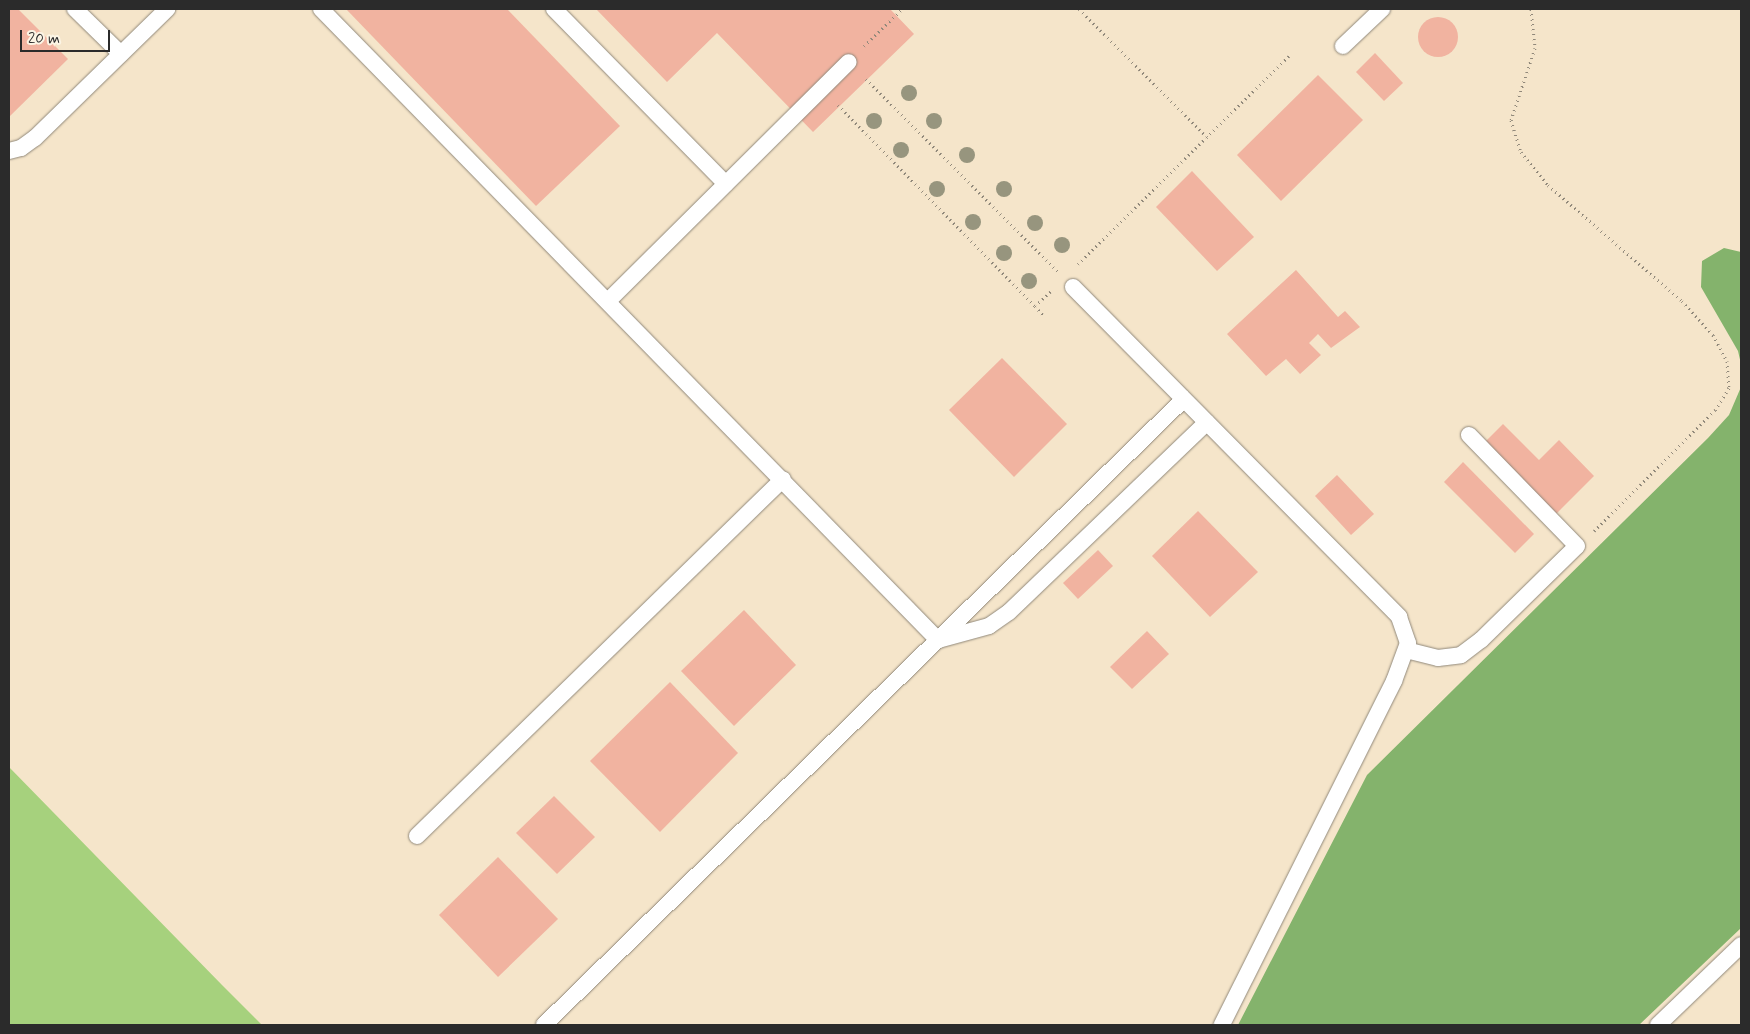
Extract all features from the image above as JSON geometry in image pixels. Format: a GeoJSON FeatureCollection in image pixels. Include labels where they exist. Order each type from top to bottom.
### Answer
{"type":"FeatureCollection","features":[{"type":"Feature","properties":{"kind":"lane"},"geometry":{"type":"LineString","coordinates":[[75,9],[121,54]]}},
{"type":"Feature","properties":{"kind":"lane"},"geometry":{"type":"LineString","coordinates":[[9,151],[21,148],[35,138],[167,9]]}},
{"type":"Feature","properties":{"kind":"lane"},"geometry":{"type":"LineString","coordinates":[[321,9],[608,300],[938,640]]}},
{"type":"Feature","properties":{"kind":"lane"},"geometry":{"type":"LineString","coordinates":[[554,9],[726,184]]}},
{"type":"Feature","properties":{"kind":"lane"},"geometry":{"type":"LineString","coordinates":[[1343,46],[1382,9]]}},
{"type":"Feature","properties":{"kind":"lane"},"geometry":{"type":"LineString","coordinates":[[608,300],[849,62]]}},
{"type":"Feature","properties":{"kind":"lane"},"geometry":{"type":"LineString","coordinates":[[1069,283],[1399,617],[1408,643],[1222,1025]]}},
{"type":"Feature","properties":{"kind":"lane"},"geometry":{"type":"LineString","coordinates":[[544,1025],[1184,400]]}},
{"type":"Feature","properties":{"kind":"lane"},"geometry":{"type":"LineString","coordinates":[[938,640],[989,626],[1009,612],[1207,422]]}},
{"type":"Feature","properties":{"kind":"lane"},"geometry":{"type":"LineString","coordinates":[[1406,650],[1438,658],[1461,655],[1481,640],[1577,546],[1470,436]]}},
{"type":"Feature","properties":{"kind":"lane"},"geometry":{"type":"LineString","coordinates":[[417,836],[783,479]]}},
{"type":"Feature","properties":{"kind":"lane"},"geometry":{"type":"LineString","coordinates":[[1658,1025],[1741,945]]}},
{"type":"Feature","properties":{"kind":"path"},"geometry":{"type":"LineString","coordinates":[[902,9],[849,62],[1069,283]]}},
{"type":"Feature","properties":{"kind":"path"},"geometry":{"type":"LineString","coordinates":[[1079,9],[1207,137]]}},
{"type":"Feature","properties":{"kind":"path"},"geometry":{"type":"LineString","coordinates":[[1531,9],[1535,48],[1510,120],[1521,152],[1548,185],[1682,302],[1713,335],[1727,361],[1729,388],[1715,410],[1577,546]]}},
{"type":"Feature","properties":{"kind":"path"},"geometry":{"type":"LineString","coordinates":[[1035,306],[1069,283],[1207,137],[1291,54]]}},
{"type":"Feature","properties":{"kind":"path"},"geometry":{"type":"LineString","coordinates":[[822,89],[1044,316]]}},
{"type":"Feature","properties":{"kind":"green space"},"geometry":{"type":"Polygon","coordinates":[[[1724,248],[1741,252],[1741,364],[1738,351],[1701,287],[1702,261],[1724,248]]]}},
{"type":"Feature","properties":{"kind":"green space"},"geometry":{"type":"Polygon","coordinates":[[[1741,387],[1741,928],[1639,1025],[1238,1025],[1367,775],[1708,438],[1729,415],[1741,387]]]}},
{"type":"Feature","properties":{"kind":"green space"},"geometry":{"type":"Polygon","coordinates":[[[9,767],[222,985],[262,1025],[9,1025],[9,767]]]}},
{"type":"Feature","properties":{"kind":"building"},"geometry":{"type":"Polygon","coordinates":[[[9,9],[18,9],[68,59],[9,117],[9,9]]]}},
{"type":"Feature","properties":{"kind":"building"},"geometry":{"type":"Polygon","coordinates":[[[346,9],[507,9],[620,126],[536,206],[346,9]]]}},
{"type":"Feature","properties":{"kind":"building"},"geometry":{"type":"Polygon","coordinates":[[[596,9],[890,9],[914,34],[813,132],[717,33],[667,82],[596,9]]]}},
{"type":"Feature","properties":{"kind":"building"},"geometry":{"type":"Polygon","coordinates":[[[1438,17],[1452,23],[1458,37],[1452,51],[1438,57],[1424,51],[1418,37],[1424,23],[1438,17]]]}},
{"type":"Feature","properties":{"kind":"building"},"geometry":{"type":"Polygon","coordinates":[[[1375,53],[1403,83],[1384,101],[1356,72],[1375,53]]]}},
{"type":"Feature","properties":{"kind":"building"},"geometry":{"type":"Polygon","coordinates":[[[1318,75],[1363,120],[1281,201],[1237,155],[1318,75]]]}},
{"type":"Feature","properties":{"kind":"building"},"geometry":{"type":"Polygon","coordinates":[[[1192,171],[1254,237],[1217,271],[1156,207],[1192,171]]]}},
{"type":"Feature","properties":{"kind":"building"},"geometry":{"type":"Polygon","coordinates":[[[1296,270],[1338,317],[1345,311],[1360,327],[1331,348],[1318,334],[1309,343],[1321,355],[1300,374],[1286,359],[1266,376],[1227,334],[1296,270]]]}},
{"type":"Feature","properties":{"kind":"building"},"geometry":{"type":"Polygon","coordinates":[[[1002,358],[1067,424],[1014,477],[949,410],[1002,358]]]}},
{"type":"Feature","properties":{"kind":"building"},"geometry":{"type":"Polygon","coordinates":[[[1503,424],[1539,460],[1559,440],[1594,476],[1556,514],[1485,442],[1503,424]]]}},
{"type":"Feature","properties":{"kind":"building"},"geometry":{"type":"Polygon","coordinates":[[[1463,462],[1534,534],[1515,553],[1444,482],[1463,462]]]}},
{"type":"Feature","properties":{"kind":"building"},"geometry":{"type":"Polygon","coordinates":[[[1337,475],[1374,514],[1351,535],[1315,496],[1337,475]]]}},
{"type":"Feature","properties":{"kind":"building"},"geometry":{"type":"Polygon","coordinates":[[[1198,511],[1258,572],[1210,617],[1152,556],[1198,511]]]}},
{"type":"Feature","properties":{"kind":"building"},"geometry":{"type":"Polygon","coordinates":[[[1098,550],[1113,566],[1078,599],[1063,583],[1098,550]]]}},
{"type":"Feature","properties":{"kind":"building"},"geometry":{"type":"Polygon","coordinates":[[[744,610],[796,665],[734,726],[681,671],[744,610]]]}},
{"type":"Feature","properties":{"kind":"building"},"geometry":{"type":"Polygon","coordinates":[[[1147,631],[1169,654],[1132,689],[1110,667],[1147,631]]]}},
{"type":"Feature","properties":{"kind":"building"},"geometry":{"type":"Polygon","coordinates":[[[670,682],[738,753],[660,832],[590,761],[670,682]]]}},
{"type":"Feature","properties":{"kind":"building"},"geometry":{"type":"Polygon","coordinates":[[[554,796],[595,837],[557,874],[516,833],[554,796]]]}},
{"type":"Feature","properties":{"kind":"building"},"geometry":{"type":"Polygon","coordinates":[[[498,857],[558,919],[498,977],[439,915],[498,857]]]}}]}
